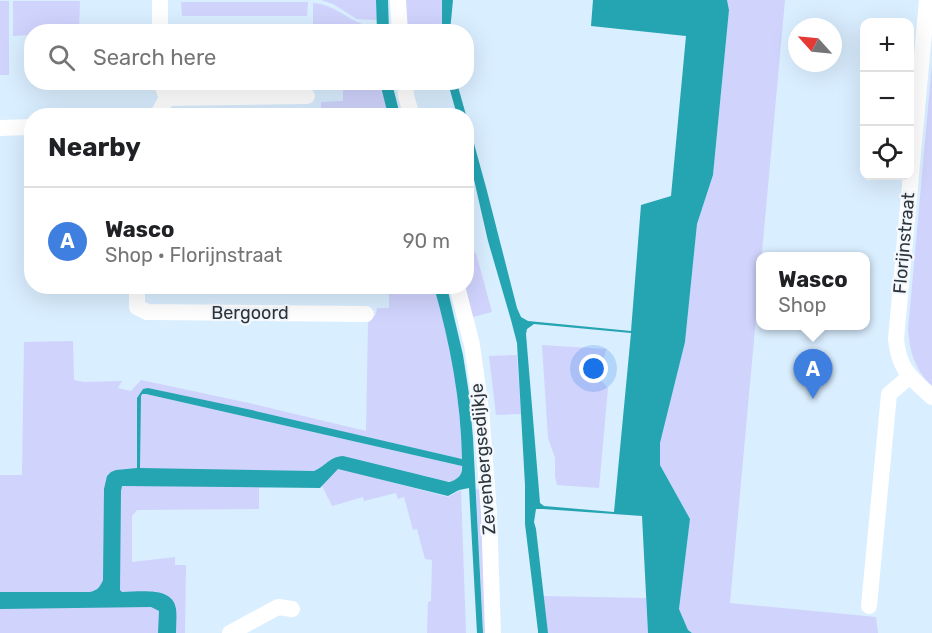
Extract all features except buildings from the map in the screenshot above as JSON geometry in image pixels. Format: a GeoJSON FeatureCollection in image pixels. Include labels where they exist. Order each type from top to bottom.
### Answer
{"type":"FeatureCollection","features":[{"type":"Feature","properties":{"kind":"street"},"geometry":{"type":"LineString","coordinates":[[160,0],[160,24]]}},
{"type":"Feature","properties":{"kind":"street"},"geometry":{"type":"LineString","coordinates":[[398,0],[400,24]]}},
{"type":"Feature","properties":{"kind":"street","name":"Florijnstraat"},"geometry":{"type":"LineString","coordinates":[[927,0],[896,339],[897,351],[909,376],[932,397]]}},
{"type":"Feature","properties":{"kind":"street"},"geometry":{"type":"LineString","coordinates":[[159,108],[164,90],[307,96]]}},
{"type":"Feature","properties":{"kind":"street"},"geometry":{"type":"LineString","coordinates":[[406,90],[410,108]]}},
{"type":"Feature","properties":{"kind":"street"},"geometry":{"type":"LineString","coordinates":[[0,128],[24,127]]}},
{"type":"Feature","properties":{"kind":"street","name":"Bergoord"},"geometry":{"type":"LineString","coordinates":[[137,294],[137,307],[147,312],[366,314]]}},
{"type":"Feature","properties":{"kind":"street","name":"Zevenbergsedijkje"},"geometry":{"type":"LineString","coordinates":[[459,294],[472,345],[481,410],[489,513],[493,633]]}},
{"type":"Feature","properties":{"kind":"street"},"geometry":{"type":"LineString","coordinates":[[869,606],[890,394],[909,376]]}},
{"type":"Feature","properties":{"kind":"street"},"geometry":{"type":"LineString","coordinates":[[230,633],[278,607],[292,609]]}},
{"type":"Feature","properties":{"kind":"shaded area"},"geometry":{"type":"Polygon","coordinates":[[[321,0],[376,0],[377,20],[357,19],[333,4],[321,0]]]}},
{"type":"Feature","properties":{"kind":"shaded area"},"geometry":{"type":"Polygon","coordinates":[[[376,0],[388,0],[389,24],[377,24],[376,0]]]}},
{"type":"Feature","properties":{"kind":"shaded area"},"geometry":{"type":"Polygon","coordinates":[[[405,0],[442,0],[442,24],[407,24],[405,0]]]}},
{"type":"Feature","properties":{"kind":"shaded area"},"geometry":{"type":"Polygon","coordinates":[[[442,0],[453,0],[451,24],[442,24],[442,0]]]}},
{"type":"Feature","properties":{"kind":"shaded area"},"geometry":{"type":"Polygon","coordinates":[[[593,0],[727,0],[729,10],[713,175],[697,224],[685,342],[660,443],[660,465],[690,519],[679,609],[688,630],[692,633],[648,633],[642,516],[536,509],[534,522],[548,633],[538,633],[525,524],[517,343],[488,241],[474,180],[474,144],[521,317],[528,321],[631,331],[641,205],[671,196],[686,36],[591,26],[593,0]],[[534,324],[527,329],[526,334],[540,503],[544,506],[614,512],[631,333],[534,324]]]}},
{"type":"Feature","properties":{"kind":"shaded area"},"geometry":{"type":"Polygon","coordinates":[[[727,0],[785,0],[762,252],[756,252],[756,318],[730,603],[876,617],[878,633],[692,633],[688,630],[679,609],[690,519],[660,465],[660,443],[685,342],[697,224],[713,175],[729,10],[727,0]]]}},
{"type":"Feature","properties":{"kind":"shaded area"},"geometry":{"type":"Polygon","coordinates":[[[0,1],[9,1],[9,75],[0,75],[0,1]]]}},
{"type":"Feature","properties":{"kind":"shaded area"},"geometry":{"type":"Polygon","coordinates":[[[13,1],[80,1],[79,24],[24,24],[24,35],[13,36],[13,1]]]}},
{"type":"Feature","properties":{"kind":"shaded area"},"geometry":{"type":"Polygon","coordinates":[[[181,2],[308,2],[307,16],[182,16],[181,2]]]}},
{"type":"Feature","properties":{"kind":"shaded area"},"geometry":{"type":"Polygon","coordinates":[[[313,3],[330,7],[363,24],[313,24],[313,3]]]}},
{"type":"Feature","properties":{"kind":"shaded area"},"geometry":{"type":"Polygon","coordinates":[[[932,64],[932,386],[921,374],[914,360],[908,330],[932,64]]]}},
{"type":"Feature","properties":{"kind":"shaded area"},"geometry":{"type":"Polygon","coordinates":[[[343,90],[382,90],[386,108],[321,108],[321,102],[343,101],[343,90]]]}},
{"type":"Feature","properties":{"kind":"shaded area"},"geometry":{"type":"Polygon","coordinates":[[[382,90],[394,90],[398,108],[386,108],[382,90]]]}},
{"type":"Feature","properties":{"kind":"shaded area"},"geometry":{"type":"Polygon","coordinates":[[[450,90],[459,90],[464,108],[455,108],[450,90]]]}},
{"type":"Feature","properties":{"kind":"shaded area"},"geometry":{"type":"Polygon","coordinates":[[[474,253],[492,312],[473,317],[465,294],[474,294],[474,253]]]}},
{"type":"Feature","properties":{"kind":"shaded area"},"geometry":{"type":"Polygon","coordinates":[[[389,294],[436,294],[454,367],[462,459],[148,388],[142,394],[462,466],[461,474],[452,481],[415,475],[383,480],[448,497],[461,490],[466,633],[427,633],[428,602],[431,601],[432,560],[425,559],[417,529],[413,530],[404,497],[398,499],[396,493],[364,501],[363,497],[332,506],[322,486],[324,484],[255,488],[259,488],[259,509],[137,510],[132,516],[132,562],[175,557],[175,565],[186,565],[185,633],[176,633],[176,608],[172,633],[0,633],[0,475],[22,475],[24,342],[73,341],[74,380],[122,381],[118,388],[131,391],[141,380],[366,431],[368,323],[376,314],[377,308],[389,308],[389,294]]]}},
{"type":"Feature","properties":{"kind":"shaded area"},"geometry":{"type":"Polygon","coordinates":[[[436,294],[449,294],[463,355],[469,394],[483,633],[477,633],[469,488],[448,496],[338,469],[320,488],[122,486],[120,590],[122,592],[155,592],[169,597],[176,609],[176,633],[158,633],[159,611],[151,607],[0,609],[0,592],[90,592],[100,586],[103,580],[104,489],[107,476],[111,472],[137,468],[137,398],[143,389],[148,388],[247,409],[462,459],[457,393],[450,350],[436,294]],[[146,394],[141,396],[140,468],[314,471],[334,458],[343,456],[449,482],[462,472],[462,466],[146,394]]]}},
{"type":"Feature","properties":{"kind":"shaded area"},"geometry":{"type":"Polygon","coordinates":[[[542,345],[606,349],[600,379],[608,388],[599,488],[557,485],[555,458],[548,438],[542,345]]]}},
{"type":"Feature","properties":{"kind":"shaded area"},"geometry":{"type":"Polygon","coordinates":[[[517,355],[521,414],[496,415],[489,356],[517,355]]]}},
{"type":"Feature","properties":{"kind":"shaded area"},"geometry":{"type":"Polygon","coordinates":[[[476,489],[482,490],[488,633],[483,633],[476,489]]]}},
{"type":"Feature","properties":{"kind":"shaded area"},"geometry":{"type":"Polygon","coordinates":[[[543,596],[646,598],[648,633],[548,633],[543,596]]]}},
{"type":"Feature","properties":{"kind":"place","name":"Wasco"},"geometry":{"type":"Point","coordinates":[813,399]}}]}
